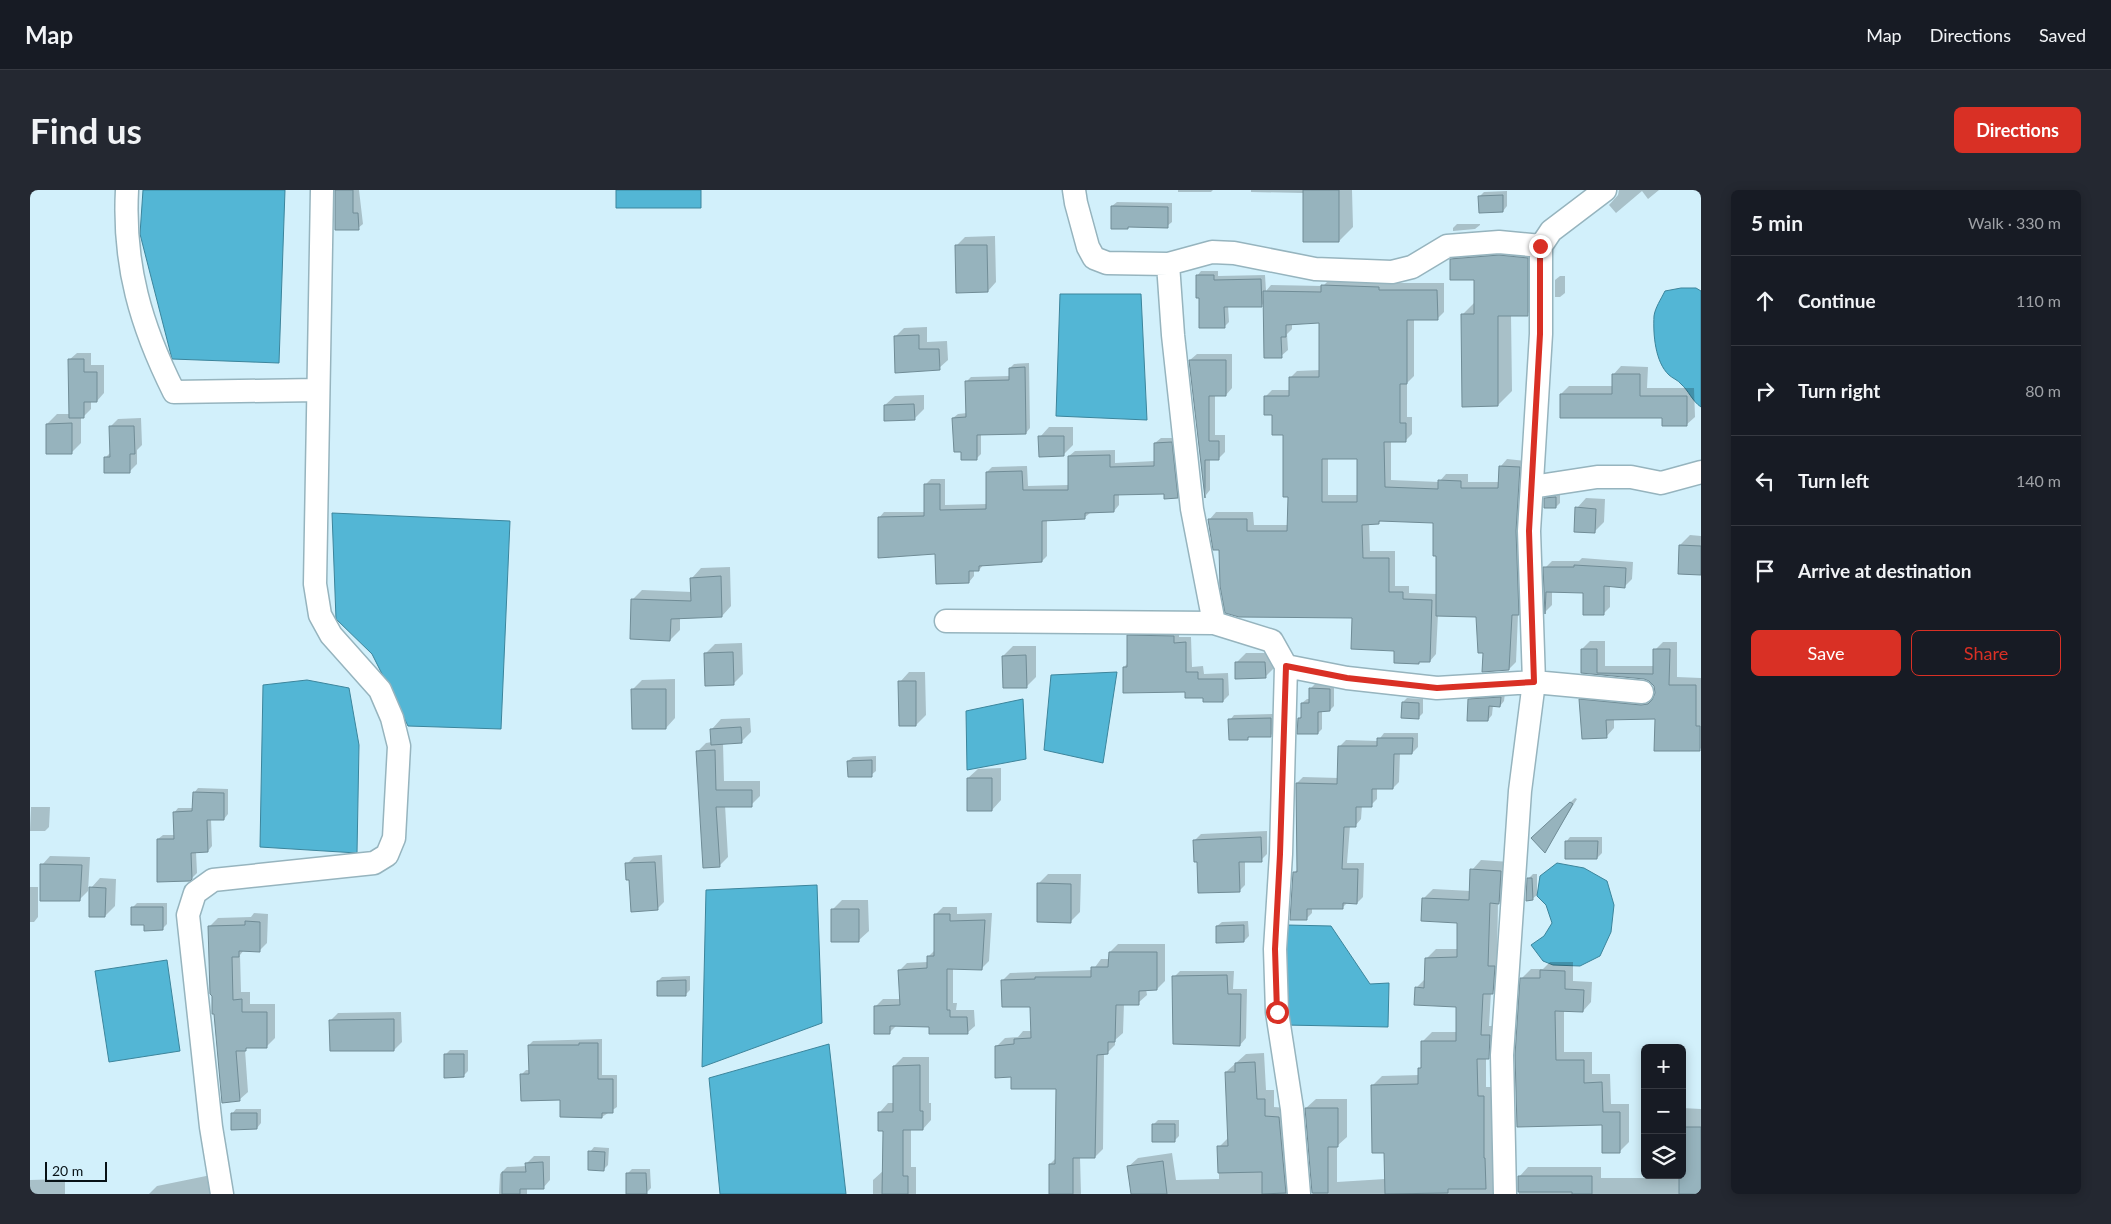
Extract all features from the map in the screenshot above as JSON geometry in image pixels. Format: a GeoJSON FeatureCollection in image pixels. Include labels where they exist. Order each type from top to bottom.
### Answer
{"type":"FeatureCollection","features":[{"type":"Feature","properties":{"kind":"street"},"geometry":{"type":"LineString","coordinates":[[127,190],[125,223],[135,294],[155,354],[174,392],[318,390]]}},
{"type":"Feature","properties":{"kind":"street"},"geometry":{"type":"LineString","coordinates":[[222,1194],[211,1127],[188,915],[196,893],[212,880],[374,863],[387,855],[394,838],[399,746],[392,718],[380,690],[331,635],[320,615],[315,584],[322,190]]}},
{"type":"Feature","properties":{"kind":"street"},"geometry":{"type":"LineString","coordinates":[[1074,190],[1088,247],[1094,258],[1107,263],[1168,264],[1212,252],[1234,253],[1315,270],[1392,272],[1412,267],[1447,246],[1499,242],[1540,246]]}},
{"type":"Feature","properties":{"kind":"street"},"geometry":{"type":"LineString","coordinates":[[1505,1194],[1502,1045],[1520,790],[1534,682],[1529,531],[1540,334],[1540,246],[1551,231],[1605,190]]}},
{"type":"Feature","properties":{"kind":"street"},"geometry":{"type":"LineString","coordinates":[[1168,264],[1173,335],[1192,509],[1214,623]]}},
{"type":"Feature","properties":{"kind":"street"},"geometry":{"type":"LineString","coordinates":[[1532,487],[1596,477],[1631,477],[1661,483],[1701,472]]}},
{"type":"Feature","properties":{"kind":"street"},"geometry":{"type":"LineString","coordinates":[[946,621],[1214,623],[1272,641],[1286,666],[1275,949],[1277,1012],[1292,1109],[1299,1194]]}},
{"type":"Feature","properties":{"kind":"street"},"geometry":{"type":"LineString","coordinates":[[1286,666],[1347,678],[1437,688],[1534,682],[1642,692]]}},
{"type":"Feature","properties":{"kind":"water"},"geometry":{"type":"Polygon","coordinates":[[[143,190],[285,190],[279,363],[172,359],[140,234],[143,190]]]}},
{"type":"Feature","properties":{"kind":"water"},"geometry":{"type":"Polygon","coordinates":[[[616,190],[701,190],[701,208],[616,208],[616,190]]]}},
{"type":"Feature","properties":{"kind":"water"},"geometry":{"type":"Polygon","coordinates":[[[1696,288],[1701,291],[1701,407],[1680,383],[1664,369],[1656,347],[1654,316],[1657,307],[1665,291],[1696,288]]]}},
{"type":"Feature","properties":{"kind":"water"},"geometry":{"type":"Polygon","coordinates":[[[1060,294],[1141,294],[1147,420],[1056,416],[1060,294]]]}},
{"type":"Feature","properties":{"kind":"water"},"geometry":{"type":"Polygon","coordinates":[[[332,513],[510,521],[501,729],[408,726],[372,654],[336,619],[332,513]]]}},
{"type":"Feature","properties":{"kind":"water"},"geometry":{"type":"Polygon","coordinates":[[[1117,672],[1103,763],[1044,750],[1051,675],[1117,672]]]}},
{"type":"Feature","properties":{"kind":"water"},"geometry":{"type":"Polygon","coordinates":[[[307,680],[349,688],[359,745],[357,853],[260,847],[263,685],[307,680]]]}},
{"type":"Feature","properties":{"kind":"water"},"geometry":{"type":"Polygon","coordinates":[[[1023,699],[1026,759],[967,770],[966,711],[1023,699]]]}},
{"type":"Feature","properties":{"kind":"water"},"geometry":{"type":"Polygon","coordinates":[[[1557,863],[1584,868],[1607,881],[1614,905],[1611,932],[1600,956],[1580,966],[1553,965],[1543,961],[1531,945],[1544,936],[1552,923],[1546,905],[1537,896],[1540,876],[1557,863]]]}},
{"type":"Feature","properties":{"kind":"water"},"geometry":{"type":"Polygon","coordinates":[[[817,885],[822,1023],[702,1067],[706,890],[817,885]]]}},
{"type":"Feature","properties":{"kind":"water"},"geometry":{"type":"Polygon","coordinates":[[[1287,925],[1331,926],[1370,984],[1389,983],[1388,1027],[1285,1025],[1287,925]]]}},
{"type":"Feature","properties":{"kind":"water"},"geometry":{"type":"Polygon","coordinates":[[[167,960],[180,1051],[109,1062],[95,971],[167,960]]]}},
{"type":"Feature","properties":{"kind":"water"},"geometry":{"type":"Polygon","coordinates":[[[829,1044],[846,1194],[720,1194],[709,1078],[829,1044]]]}},
{"type":"Feature","properties":{"kind":"building"},"geometry":{"type":"Polygon","coordinates":[[[335,190],[353,190],[353,213],[358,213],[359,230],[335,230],[335,190]]]}},
{"type":"Feature","properties":{"kind":"building"},"geometry":{"type":"Polygon","coordinates":[[[1303,190],[1339,190],[1339,242],[1303,242],[1303,190]]]}},
{"type":"Feature","properties":{"kind":"building"},"geometry":{"type":"Polygon","coordinates":[[[1503,195],[1503,212],[1479,213],[1478,196],[1503,195]]]}},
{"type":"Feature","properties":{"kind":"building"},"geometry":{"type":"Polygon","coordinates":[[[1111,206],[1168,207],[1168,228],[1128,227],[1128,229],[1111,229],[1111,206]]]}},
{"type":"Feature","properties":{"kind":"building"},"geometry":{"type":"Polygon","coordinates":[[[955,245],[987,245],[988,292],[956,293],[955,245]]]}},
{"type":"Feature","properties":{"kind":"building"},"geometry":{"type":"Polygon","coordinates":[[[1499,255],[1528,258],[1528,316],[1498,316],[1498,406],[1462,407],[1461,314],[1474,314],[1474,280],[1450,280],[1450,259],[1499,255]]]}},
{"type":"Feature","properties":{"kind":"building"},"geometry":{"type":"Polygon","coordinates":[[[1196,275],[1214,275],[1214,280],[1261,279],[1262,307],[1224,307],[1225,328],[1199,328],[1199,298],[1196,298],[1196,275]]]}},
{"type":"Feature","properties":{"kind":"building"},"geometry":{"type":"Polygon","coordinates":[[[1321,285],[1379,287],[1379,290],[1437,290],[1438,320],[1407,320],[1407,384],[1400,384],[1400,423],[1406,423],[1406,442],[1384,442],[1385,487],[1438,489],[1438,480],[1461,481],[1461,488],[1498,488],[1499,466],[1520,467],[1516,531],[1519,615],[1512,615],[1509,670],[1482,672],[1483,653],[1478,653],[1476,617],[1436,616],[1436,556],[1433,556],[1433,523],[1379,521],[1379,524],[1362,525],[1363,558],[1389,558],[1389,592],[1403,592],[1403,599],[1432,600],[1430,662],[1419,662],[1419,664],[1394,663],[1394,651],[1351,649],[1352,618],[1239,617],[1225,613],[1220,586],[1219,550],[1213,550],[1208,519],[1247,519],[1247,531],[1287,531],[1288,497],[1283,497],[1283,435],[1272,435],[1272,415],[1264,415],[1264,396],[1289,396],[1289,377],[1319,377],[1319,323],[1286,325],[1286,337],[1281,337],[1282,358],[1264,358],[1263,291],[1321,292],[1321,285]],[[1322,459],[1322,502],[1357,502],[1357,459],[1322,459]]]}},
{"type":"Feature","properties":{"kind":"building"},"geometry":{"type":"Polygon","coordinates":[[[919,335],[919,349],[939,349],[940,370],[895,373],[894,336],[919,335]]]}},
{"type":"Feature","properties":{"kind":"building"},"geometry":{"type":"Polygon","coordinates":[[[68,359],[84,359],[84,372],[97,372],[97,402],[84,402],[84,418],[69,418],[68,359]]]}},
{"type":"Feature","properties":{"kind":"building"},"geometry":{"type":"Polygon","coordinates":[[[1189,360],[1226,360],[1226,396],[1209,396],[1209,441],[1219,441],[1219,460],[1205,460],[1205,498],[1189,360]]]}},
{"type":"Feature","properties":{"kind":"building"},"geometry":{"type":"Polygon","coordinates":[[[1025,367],[1026,434],[977,435],[977,460],[961,460],[961,452],[954,452],[952,418],[966,417],[965,381],[1009,380],[1009,368],[1025,367]]]}},
{"type":"Feature","properties":{"kind":"building"},"geometry":{"type":"Polygon","coordinates":[[[1612,374],[1640,374],[1640,396],[1687,396],[1687,426],[1662,426],[1662,418],[1560,418],[1560,394],[1612,394],[1612,374]]]}},
{"type":"Feature","properties":{"kind":"building"},"geometry":{"type":"Polygon","coordinates":[[[914,404],[915,420],[884,421],[884,405],[914,404]]]}},
{"type":"Feature","properties":{"kind":"building"},"geometry":{"type":"Polygon","coordinates":[[[72,423],[72,454],[46,454],[46,424],[72,423]]]}},
{"type":"Feature","properties":{"kind":"building"},"geometry":{"type":"Polygon","coordinates":[[[109,426],[134,426],[135,454],[130,454],[130,473],[104,473],[104,457],[110,457],[109,426]]]}},
{"type":"Feature","properties":{"kind":"building"},"geometry":{"type":"Polygon","coordinates":[[[1038,436],[1064,436],[1064,456],[1039,457],[1038,436]]]}},
{"type":"Feature","properties":{"kind":"building"},"geometry":{"type":"Polygon","coordinates":[[[1172,442],[1178,498],[1164,499],[1164,494],[1114,495],[1114,512],[1085,513],[1085,519],[1042,521],[1042,562],[979,566],[979,571],[969,571],[969,583],[936,584],[935,554],[878,558],[878,517],[924,516],[924,484],[940,484],[940,510],[986,509],[986,472],[1022,471],[1023,490],[1068,490],[1068,456],[1110,455],[1110,467],[1154,466],[1154,443],[1172,442]]]}},
{"type":"Feature","properties":{"kind":"building"},"geometry":{"type":"Polygon","coordinates":[[[1556,497],[1556,508],[1544,508],[1544,498],[1556,497]]]}},
{"type":"Feature","properties":{"kind":"building"},"geometry":{"type":"Polygon","coordinates":[[[1575,507],[1596,509],[1595,533],[1574,532],[1575,507]]]}},
{"type":"Feature","properties":{"kind":"building"},"geometry":{"type":"Polygon","coordinates":[[[1679,545],[1701,546],[1701,575],[1678,574],[1679,545]]]}},
{"type":"Feature","properties":{"kind":"building"},"geometry":{"type":"Polygon","coordinates":[[[1574,565],[1626,568],[1625,588],[1604,586],[1604,615],[1583,615],[1583,593],[1546,592],[1545,614],[1543,567],[1574,567],[1574,565]]]}},
{"type":"Feature","properties":{"kind":"building"},"geometry":{"type":"Polygon","coordinates":[[[721,576],[722,617],[671,619],[670,641],[630,639],[631,599],[691,601],[690,578],[721,576]]]}},
{"type":"Feature","properties":{"kind":"building"},"geometry":{"type":"Polygon","coordinates":[[[1127,635],[1174,636],[1174,643],[1186,642],[1186,672],[1198,672],[1198,679],[1223,679],[1223,702],[1203,702],[1203,698],[1185,698],[1185,692],[1123,693],[1123,667],[1127,667],[1127,635]]]}},
{"type":"Feature","properties":{"kind":"building"},"geometry":{"type":"Polygon","coordinates":[[[1581,649],[1597,649],[1597,673],[1653,674],[1653,649],[1670,649],[1669,685],[1696,685],[1696,726],[1700,726],[1700,751],[1654,751],[1655,719],[1606,720],[1607,738],[1582,739],[1579,699],[1641,705],[1648,704],[1655,693],[1654,686],[1644,679],[1581,673],[1581,649]]]}},
{"type":"Feature","properties":{"kind":"building"},"geometry":{"type":"Polygon","coordinates":[[[733,652],[734,685],[705,686],[704,653],[733,652]]]}},
{"type":"Feature","properties":{"kind":"building"},"geometry":{"type":"Polygon","coordinates":[[[1026,655],[1027,688],[1003,688],[1002,656],[1026,655]]]}},
{"type":"Feature","properties":{"kind":"building"},"geometry":{"type":"Polygon","coordinates":[[[1235,662],[1265,662],[1266,678],[1235,679],[1235,662]]]}},
{"type":"Feature","properties":{"kind":"building"},"geometry":{"type":"Polygon","coordinates":[[[898,681],[916,681],[916,726],[899,726],[898,681]]]}},
{"type":"Feature","properties":{"kind":"building"},"geometry":{"type":"Polygon","coordinates":[[[1309,688],[1330,689],[1330,711],[1318,712],[1318,734],[1297,734],[1298,718],[1301,718],[1301,703],[1309,703],[1309,688]]]}},
{"type":"Feature","properties":{"kind":"building"},"geometry":{"type":"Polygon","coordinates":[[[631,689],[666,689],[666,729],[632,729],[631,689]]]}},
{"type":"Feature","properties":{"kind":"building"},"geometry":{"type":"Polygon","coordinates":[[[1501,697],[1500,707],[1489,706],[1488,721],[1467,721],[1468,699],[1501,697]]]}},
{"type":"Feature","properties":{"kind":"building"},"geometry":{"type":"Polygon","coordinates":[[[1402,702],[1419,703],[1419,719],[1401,718],[1402,702]]]}},
{"type":"Feature","properties":{"kind":"building"},"geometry":{"type":"Polygon","coordinates":[[[1271,718],[1271,737],[1248,737],[1248,740],[1229,740],[1228,719],[1271,718]]]}},
{"type":"Feature","properties":{"kind":"building"},"geometry":{"type":"Polygon","coordinates":[[[741,727],[742,743],[711,745],[710,729],[741,727]]]}},
{"type":"Feature","properties":{"kind":"building"},"geometry":{"type":"Polygon","coordinates":[[[1377,738],[1413,738],[1412,754],[1394,754],[1393,789],[1372,789],[1372,807],[1356,807],[1356,827],[1344,827],[1342,869],[1358,869],[1357,904],[1343,903],[1343,909],[1307,909],[1307,920],[1290,920],[1293,872],[1297,872],[1296,783],[1337,784],[1338,746],[1377,746],[1377,738]]]}},
{"type":"Feature","properties":{"kind":"building"},"geometry":{"type":"Polygon","coordinates":[[[715,750],[716,790],[752,790],[752,807],[716,807],[720,867],[703,868],[696,751],[715,750]]]}},
{"type":"Feature","properties":{"kind":"building"},"geometry":{"type":"Polygon","coordinates":[[[872,760],[872,777],[848,777],[847,761],[872,760]]]}},
{"type":"Feature","properties":{"kind":"building"},"geometry":{"type":"Polygon","coordinates":[[[967,778],[992,778],[992,811],[967,811],[967,778]]]}},
{"type":"Feature","properties":{"kind":"building"},"geometry":{"type":"Polygon","coordinates":[[[193,792],[224,793],[224,820],[207,820],[208,852],[191,853],[192,879],[190,881],[157,882],[157,839],[174,839],[173,812],[192,811],[193,792]]]}},
{"type":"Feature","properties":{"kind":"building"},"geometry":{"type":"Polygon","coordinates":[[[1570,802],[1573,804],[1545,853],[1531,838],[1570,802]]]}},
{"type":"Feature","properties":{"kind":"building"},"geometry":{"type":"Polygon","coordinates":[[[1261,837],[1262,862],[1239,862],[1240,892],[1198,893],[1197,862],[1194,862],[1193,840],[1261,837]]]}},
{"type":"Feature","properties":{"kind":"building"},"geometry":{"type":"Polygon","coordinates":[[[1565,841],[1598,841],[1597,859],[1565,859],[1565,841]]]}},
{"type":"Feature","properties":{"kind":"building"},"geometry":{"type":"Polygon","coordinates":[[[655,862],[658,910],[631,912],[629,880],[626,880],[625,863],[655,862]]]}},
{"type":"Feature","properties":{"kind":"building"},"geometry":{"type":"Polygon","coordinates":[[[40,864],[82,865],[80,901],[40,901],[40,864]]]}},
{"type":"Feature","properties":{"kind":"building"},"geometry":{"type":"Polygon","coordinates":[[[1470,869],[1501,871],[1499,904],[1490,903],[1488,966],[1495,966],[1493,994],[1483,994],[1481,1035],[1490,1035],[1489,1059],[1477,1059],[1478,1096],[1484,1096],[1486,1189],[1448,1189],[1448,1193],[1385,1194],[1384,1153],[1372,1153],[1371,1085],[1418,1084],[1418,1068],[1421,1068],[1421,1041],[1456,1041],[1456,1007],[1414,1005],[1415,987],[1424,988],[1425,958],[1457,957],[1457,923],[1421,921],[1422,898],[1469,900],[1470,869]]]}},
{"type":"Feature","properties":{"kind":"building"},"geometry":{"type":"Polygon","coordinates":[[[1527,878],[1532,878],[1533,900],[1526,901],[1527,878]]]}},
{"type":"Feature","properties":{"kind":"building"},"geometry":{"type":"Polygon","coordinates":[[[1037,883],[1071,884],[1071,923],[1037,922],[1037,883]]]}},
{"type":"Feature","properties":{"kind":"building"},"geometry":{"type":"Polygon","coordinates":[[[89,887],[106,888],[105,917],[89,917],[89,887]]]}},
{"type":"Feature","properties":{"kind":"building"},"geometry":{"type":"Polygon","coordinates":[[[131,907],[163,907],[163,930],[144,931],[144,925],[131,925],[131,907]]]}},
{"type":"Feature","properties":{"kind":"building"},"geometry":{"type":"Polygon","coordinates":[[[831,909],[859,909],[859,942],[831,942],[831,909]]]}},
{"type":"Feature","properties":{"kind":"building"},"geometry":{"type":"Polygon","coordinates":[[[934,914],[950,914],[950,921],[985,920],[982,970],[947,969],[947,1010],[950,1010],[950,1017],[967,1017],[968,1034],[929,1034],[929,1027],[890,1026],[890,1034],[874,1034],[874,1006],[900,1005],[898,970],[927,968],[927,956],[934,956],[934,914]]]}},
{"type":"Feature","properties":{"kind":"building"},"geometry":{"type":"Polygon","coordinates":[[[245,921],[260,922],[260,952],[239,951],[239,957],[232,957],[233,1000],[242,999],[242,1012],[267,1012],[267,1048],[246,1048],[246,1051],[236,1051],[240,1101],[222,1103],[214,1014],[212,1014],[212,996],[210,994],[208,926],[245,925],[245,921]]]}},
{"type":"Feature","properties":{"kind":"building"},"geometry":{"type":"Polygon","coordinates":[[[1244,925],[1244,942],[1216,943],[1216,926],[1244,925]]]}},
{"type":"Feature","properties":{"kind":"building"},"geometry":{"type":"Polygon","coordinates":[[[1109,952],[1157,952],[1157,990],[1139,991],[1139,1005],[1116,1005],[1115,1042],[1108,1042],[1108,1054],[1097,1055],[1095,1158],[1073,1158],[1073,1194],[1049,1194],[1049,1164],[1055,1164],[1056,1089],[1011,1089],[1011,1077],[995,1078],[995,1046],[1014,1044],[1014,1039],[1031,1038],[1030,1007],[1002,1007],[1001,980],[1035,979],[1035,977],[1091,977],[1091,967],[1108,967],[1109,952]]]}},
{"type":"Feature","properties":{"kind":"building"},"geometry":{"type":"Polygon","coordinates":[[[1540,970],[1565,971],[1565,989],[1584,990],[1583,1012],[1555,1011],[1556,1060],[1584,1060],[1584,1083],[1602,1082],[1603,1112],[1620,1112],[1620,1153],[1602,1153],[1602,1125],[1517,1127],[1515,1055],[1520,978],[1540,978],[1540,970]]]}},
{"type":"Feature","properties":{"kind":"building"},"geometry":{"type":"Polygon","coordinates":[[[1227,975],[1228,994],[1241,994],[1240,1046],[1173,1044],[1172,976],[1227,975]]]}},
{"type":"Feature","properties":{"kind":"building"},"geometry":{"type":"Polygon","coordinates":[[[686,980],[686,996],[657,996],[657,981],[686,980]]]}},
{"type":"Feature","properties":{"kind":"building"},"geometry":{"type":"Polygon","coordinates":[[[394,1019],[394,1051],[330,1051],[329,1020],[394,1019]]]}},
{"type":"Feature","properties":{"kind":"building"},"geometry":{"type":"Polygon","coordinates":[[[579,1043],[598,1043],[598,1079],[613,1079],[613,1113],[602,1113],[602,1118],[560,1117],[560,1100],[521,1101],[520,1074],[529,1074],[528,1045],[579,1045],[579,1043]]]}},
{"type":"Feature","properties":{"kind":"building"},"geometry":{"type":"Polygon","coordinates":[[[444,1054],[464,1054],[464,1077],[444,1078],[444,1054]]]}},
{"type":"Feature","properties":{"kind":"building"},"geometry":{"type":"Polygon","coordinates":[[[1255,1062],[1257,1099],[1265,1099],[1265,1116],[1279,1117],[1286,1193],[1262,1194],[1262,1172],[1218,1173],[1217,1146],[1228,1146],[1225,1072],[1235,1072],[1235,1063],[1255,1062]]]}},
{"type":"Feature","properties":{"kind":"building"},"geometry":{"type":"Polygon","coordinates":[[[920,1065],[920,1111],[923,1111],[923,1130],[903,1130],[903,1176],[908,1176],[908,1194],[882,1194],[883,1131],[878,1131],[878,1112],[893,1112],[893,1066],[920,1065]]]}},
{"type":"Feature","properties":{"kind":"building"},"geometry":{"type":"Polygon","coordinates":[[[1305,1108],[1338,1108],[1338,1147],[1328,1147],[1328,1193],[1312,1193],[1305,1108]]]}},
{"type":"Feature","properties":{"kind":"building"},"geometry":{"type":"Polygon","coordinates":[[[231,1113],[257,1113],[257,1129],[231,1130],[231,1113]]]}},
{"type":"Feature","properties":{"kind":"building"},"geometry":{"type":"Polygon","coordinates":[[[1152,1124],[1175,1124],[1175,1142],[1152,1142],[1152,1124]]]}},
{"type":"Feature","properties":{"kind":"building"},"geometry":{"type":"Polygon","coordinates":[[[1686,1127],[1701,1127],[1701,1194],[1679,1194],[1679,1179],[1686,1179],[1686,1127]]]}},
{"type":"Feature","properties":{"kind":"building"},"geometry":{"type":"Polygon","coordinates":[[[588,1151],[605,1152],[604,1171],[588,1170],[588,1151]]]}},
{"type":"Feature","properties":{"kind":"building"},"geometry":{"type":"Polygon","coordinates":[[[1163,1161],[1167,1194],[1131,1194],[1127,1166],[1163,1161]]]}},
{"type":"Feature","properties":{"kind":"building"},"geometry":{"type":"Polygon","coordinates":[[[543,1162],[544,1189],[520,1189],[520,1194],[502,1194],[502,1172],[526,1172],[525,1163],[543,1162]]]}},
{"type":"Feature","properties":{"kind":"building"},"geometry":{"type":"Polygon","coordinates":[[[626,1173],[646,1173],[647,1194],[626,1194],[626,1173]]]}},
{"type":"Feature","properties":{"kind":"building"},"geometry":{"type":"Polygon","coordinates":[[[1518,1176],[1592,1176],[1592,1194],[1518,1192],[1518,1176]]]}},
{"type":"Feature","properties":{"kind":"route"},"geometry":{"type":"LineString","coordinates":[[1277,1012],[1275,949],[1286,666],[1347,678],[1437,688],[1534,682],[1529,531],[1540,334],[1540,246]]}}]}
